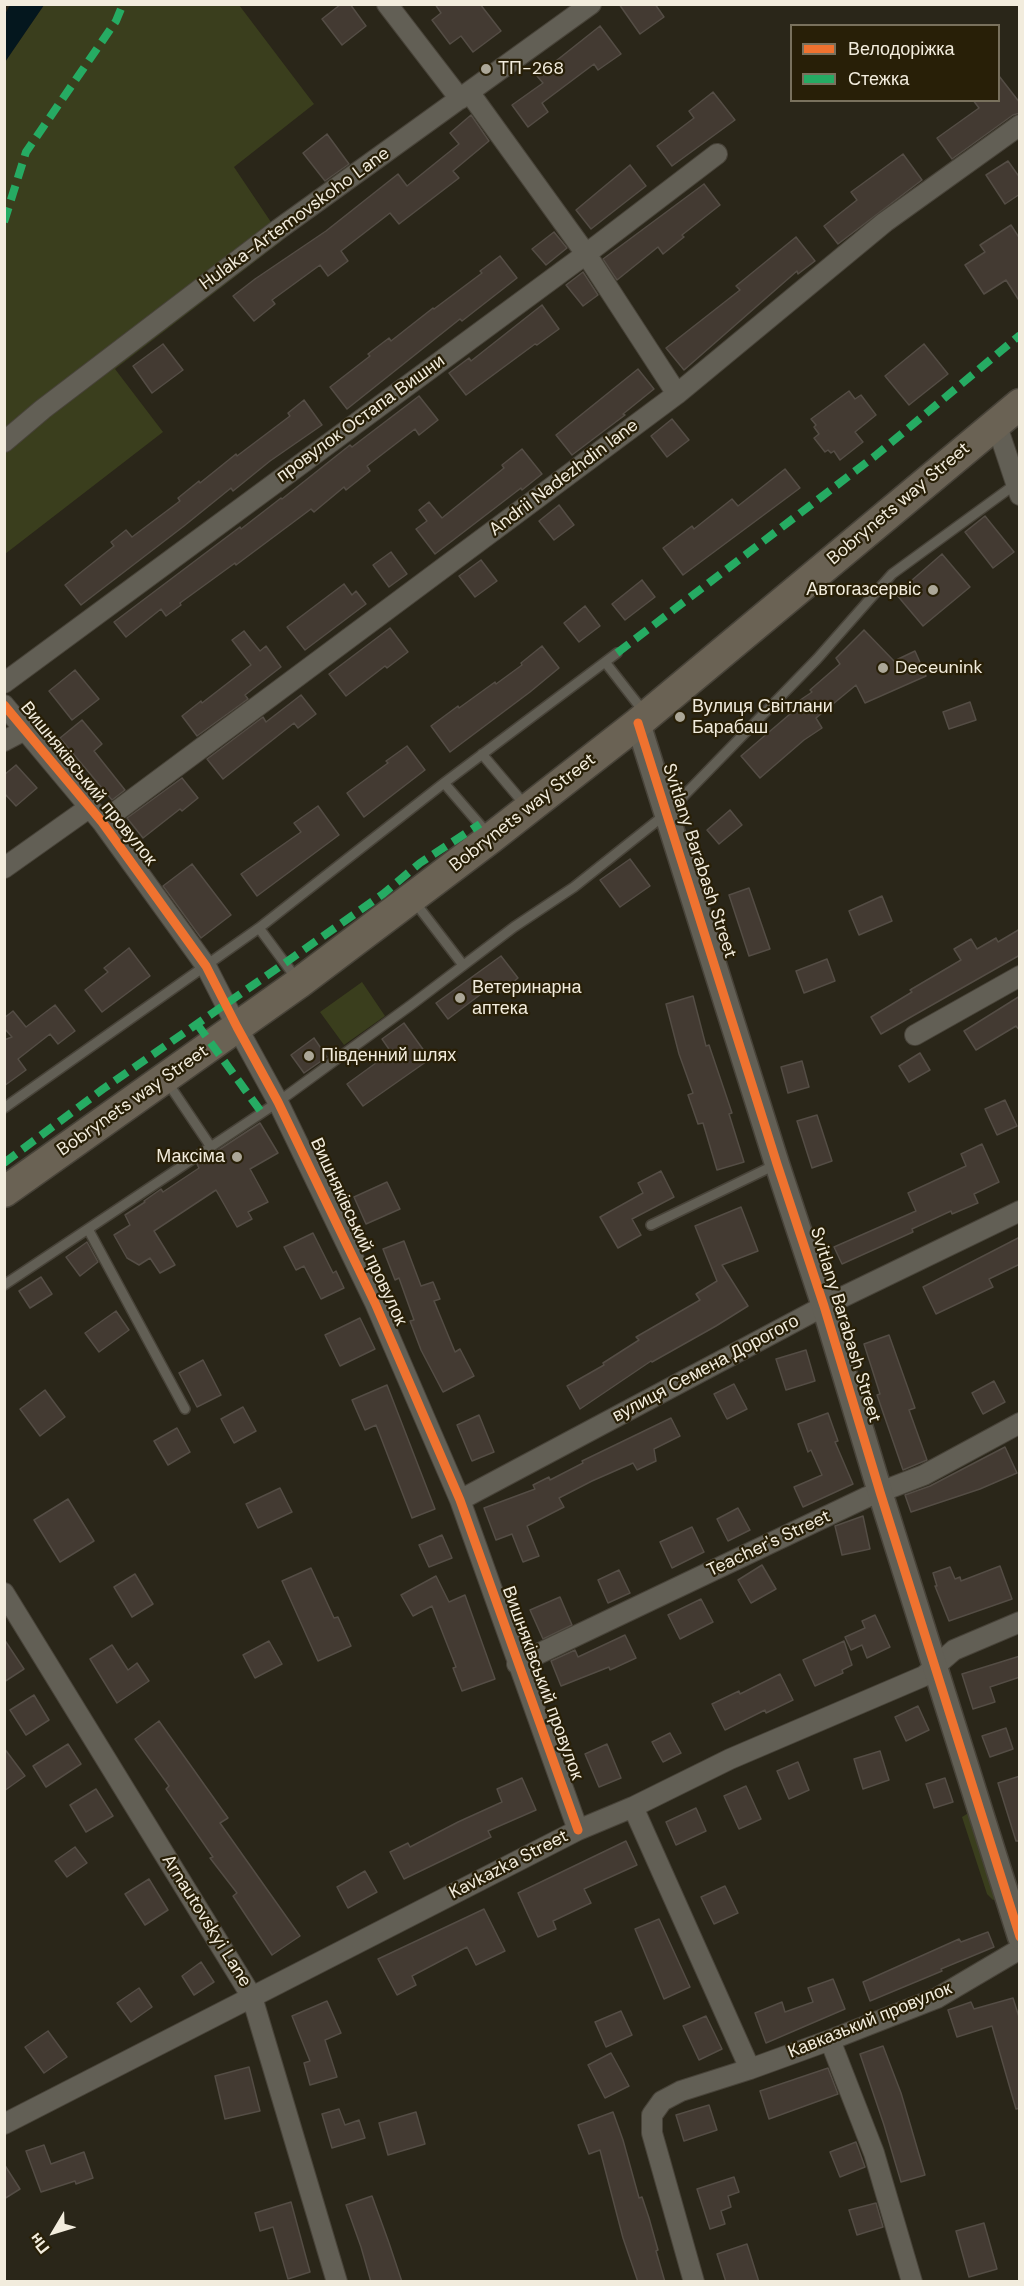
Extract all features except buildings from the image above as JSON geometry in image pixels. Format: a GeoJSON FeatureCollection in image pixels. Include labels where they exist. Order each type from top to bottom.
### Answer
{"type":"FeatureCollection","features":[{"type":"Feature","properties":{"kind":"main road","name":"Bobrynets way Street"},"geometry":{"type":"LineString","coordinates":[[4,1192],[299,983],[491,838],[642,719],[1020,404]]}},
{"type":"Feature","properties":{"kind":"street"},"geometry":{"type":"LineString","coordinates":[[387,4],[464,95],[586,254],[677,394]]}},
{"type":"Feature","properties":{"kind":"street","name":"Hulaka-Artemovskoho Lane"},"geometry":{"type":"LineString","coordinates":[[4,442],[43,409],[279,229],[591,4]]}},
{"type":"Feature","properties":{"kind":"street","name":"Andrii Nadezhdin lane"},"geometry":{"type":"LineString","coordinates":[[4,868],[96,815],[677,394],[885,222],[1020,125]]}},
{"type":"Feature","properties":{"kind":"street","name":"провулок Остапа Вишни"},"geometry":{"type":"LineString","coordinates":[[4,683],[586,254],[717,154]]}},
{"type":"Feature","properties":{"kind":"street"},"geometry":{"type":"LineString","coordinates":[[996,423],[1018,486]]}},
{"type":"Feature","properties":{"kind":"street","name":"Вишняківський провулок"},"geometry":{"type":"LineString","coordinates":[[4,705],[96,815],[206,966],[278,1102],[375,1303],[460,1500],[578,1830]]}},
{"type":"Feature","properties":{"kind":"street","name":"Svitlany Barabash Street"},"geometry":{"type":"LineString","coordinates":[[642,719],[667,813],[1018,1928]]}},
{"type":"Feature","properties":{"kind":"street","name":"Вишняківський провулок"},"geometry":{"type":"LineString","coordinates":[[4,741],[24,730]]}},
{"type":"Feature","properties":{"kind":"street"},"geometry":{"type":"LineString","coordinates":[[915,1035],[1020,976]]}},
{"type":"Feature","properties":{"kind":"street","name":"вулиця Семена Дорогого"},"geometry":{"type":"LineString","coordinates":[[460,1500],[824,1306],[1020,1211]]}},
{"type":"Feature","properties":{"kind":"street","name":"Teacher's Street"},"geometry":{"type":"LineString","coordinates":[[517,1664],[880,1492],[924,1475],[1020,1423]]}},
{"type":"Feature","properties":{"kind":"street","name":"Arnautovskyi Lane"},"geometry":{"type":"LineString","coordinates":[[4,1593],[252,1997],[337,2282]]}},
{"type":"Feature","properties":{"kind":"street","name":"Kavkazka Street"},"geometry":{"type":"LineString","coordinates":[[4,2124],[578,1830],[633,1807],[730,1759],[924,1676],[954,1650],[1020,1622]]}},
{"type":"Feature","properties":{"kind":"street"},"geometry":{"type":"LineString","coordinates":[[633,1807],[750,2069],[681,2091],[662,2101],[652,2115],[652,2133],[694,2282]]}},
{"type":"Feature","properties":{"kind":"street","name":"Кавказький провулок"},"geometry":{"type":"LineString","coordinates":[[750,2069],[937,1998],[1020,1949]]}},
{"type":"Feature","properties":{"kind":"street"},"geometry":{"type":"LineString","coordinates":[[830,2040],[874,2153],[912,2282]]}},
{"type":"Feature","properties":{"kind":"lane"},"geometry":{"type":"LineString","coordinates":[[4,1285],[278,1102],[514,927],[574,887],[667,813],[817,659],[892,574],[1018,486]]}},
{"type":"Feature","properties":{"kind":"lane"},"geometry":{"type":"LineString","coordinates":[[4,1108],[259,928],[444,783],[617,653]]}},
{"type":"Feature","properties":{"kind":"lane"},"geometry":{"type":"LineString","coordinates":[[605,662],[642,719]]}},
{"type":"Feature","properties":{"kind":"lane"},"geometry":{"type":"LineString","coordinates":[[482,754],[528,809]]}},
{"type":"Feature","properties":{"kind":"lane"},"geometry":{"type":"LineString","coordinates":[[444,783],[491,838]]}},
{"type":"Feature","properties":{"kind":"lane"},"geometry":{"type":"LineString","coordinates":[[412,899],[463,965]]}},
{"type":"Feature","properties":{"kind":"lane"},"geometry":{"type":"LineString","coordinates":[[259,928],[299,983]]}},
{"type":"Feature","properties":{"kind":"lane"},"geometry":{"type":"LineString","coordinates":[[165,1078],[211,1147]]}},
{"type":"Feature","properties":{"kind":"lane"},"geometry":{"type":"LineString","coordinates":[[651,1225],[777,1164]]}},
{"type":"Feature","properties":{"kind":"lane"},"geometry":{"type":"LineString","coordinates":[[88,1229],[185,1409]]}},
{"type":"Feature","properties":{"kind":"green space"},"geometry":{"type":"Polygon","coordinates":[[[44,5],[239,5],[314,104],[234,167],[283,240],[115,369],[163,432],[5,554],[5,62],[44,5]]]}},
{"type":"Feature","properties":{"kind":"green space"},"geometry":{"type":"Polygon","coordinates":[[[362,982],[385,1016],[344,1045],[320,1012],[362,982]]]}},
{"type":"Feature","properties":{"kind":"green space"},"geometry":{"type":"Polygon","coordinates":[[[970,1812],[996,1899],[993,1900],[987,1894],[962,1817],[970,1812]]]}},
{"type":"Feature","properties":{"kind":"water"},"geometry":{"type":"Polygon","coordinates":[[[10,5],[44,5],[5,62],[5,14],[10,5]]]}},
{"type":"Feature","properties":{"kind":"marked path"},"geometry":{"type":"LineString","coordinates":[[4,222],[26,152],[116,21],[123,4]]}},
{"type":"Feature","properties":{"kind":"marked path"},"geometry":{"type":"LineString","coordinates":[[617,653],[875,456],[1020,335]]}},
{"type":"Feature","properties":{"kind":"marked path"},"geometry":{"type":"LineString","coordinates":[[4,1163],[103,1089],[383,894],[420,863],[480,824]]}},
{"type":"Feature","properties":{"kind":"marked path"},"geometry":{"type":"LineString","coordinates":[[197,1024],[262,1113]]}},
{"type":"Feature","properties":{"kind":"cycle path"},"geometry":{"type":"LineString","coordinates":[[4,705],[102,822],[206,966],[278,1102],[375,1303],[460,1500],[578,1830]]}},
{"type":"Feature","properties":{"kind":"cycle path"},"geometry":{"type":"LineString","coordinates":[[638,723],[824,1306],[1020,1937]]}},
{"type":"Feature","properties":{"kind":"place","name":"ТП-268"},"geometry":{"type":"Point","coordinates":[486,69]}},
{"type":"Feature","properties":{"kind":"place","name":"Автогазсервіс"},"geometry":{"type":"Point","coordinates":[933,590]}},
{"type":"Feature","properties":{"kind":"place","name":"Deceunink"},"geometry":{"type":"Point","coordinates":[883,668]}},
{"type":"Feature","properties":{"kind":"place","name":"Вулиця Світлани Барабаш"},"geometry":{"type":"Point","coordinates":[680,717]}},
{"type":"Feature","properties":{"kind":"place","name":"Ветеринарна аптека"},"geometry":{"type":"Point","coordinates":[460,998]}},
{"type":"Feature","properties":{"kind":"place","name":"Південний шлях"},"geometry":{"type":"Point","coordinates":[309,1056]}},
{"type":"Feature","properties":{"kind":"place","name":"Максіма"},"geometry":{"type":"Point","coordinates":[237,1157]}}]}
